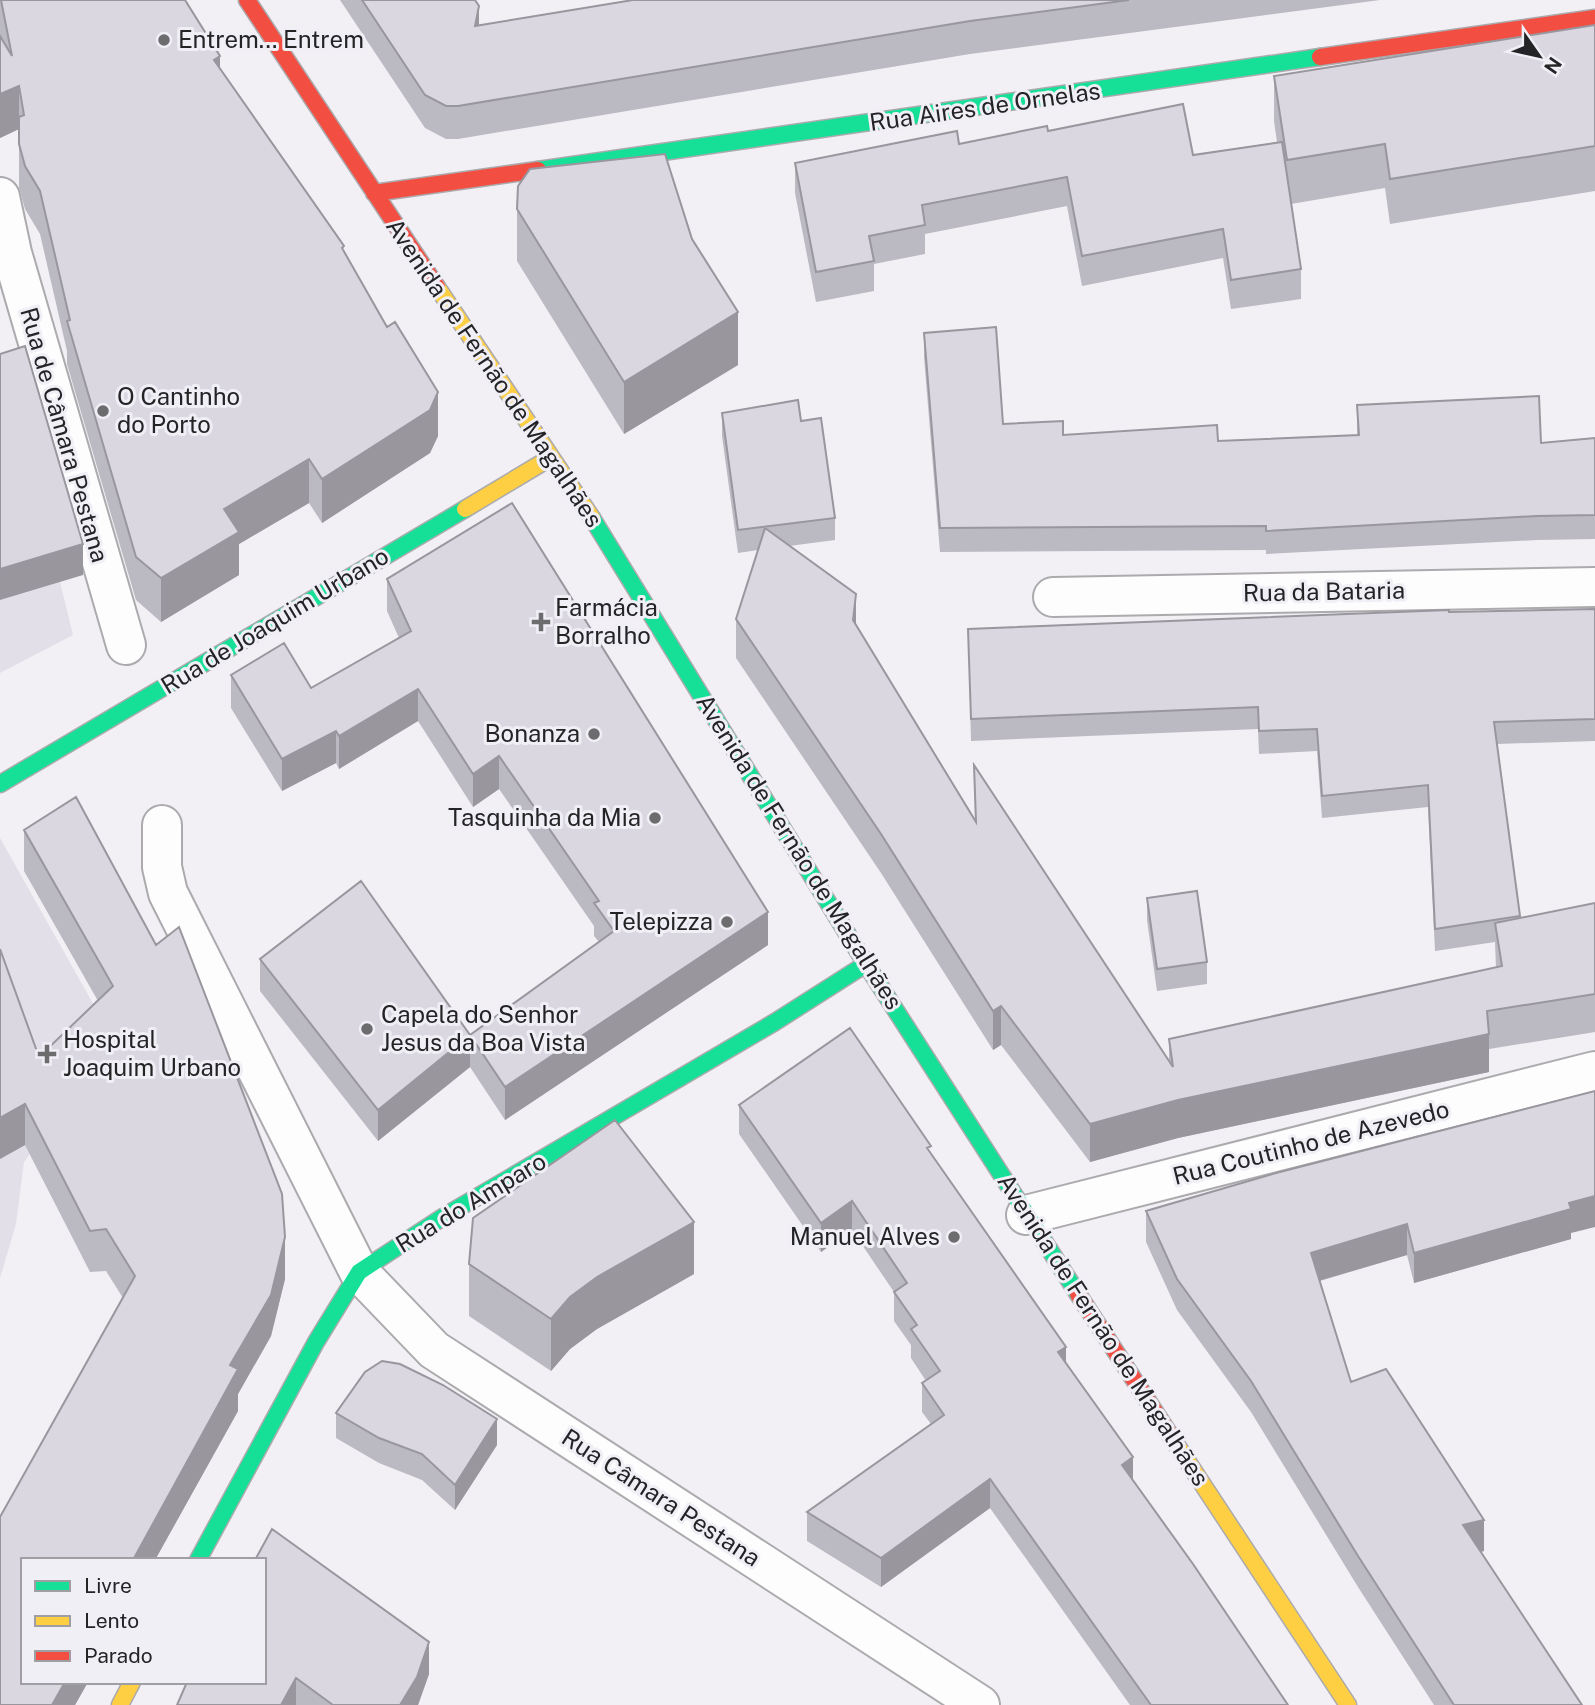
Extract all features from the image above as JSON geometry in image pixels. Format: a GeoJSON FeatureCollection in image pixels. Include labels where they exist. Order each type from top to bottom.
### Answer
{"type":"FeatureCollection","features":[{"type":"Feature","properties":{"kind":"main road","name":"Avenida de Fernão de Magalhães"},"geometry":{"type":"LineString","coordinates":[[247,0],[318,115],[374,193],[645,601],[866,964],[1348,1705]]}},
{"type":"Feature","properties":{"kind":"main road","name":"Rua Aires de Ornelas"},"geometry":{"type":"LineString","coordinates":[[374,193],[1595,18]]}},
{"type":"Feature","properties":{"kind":"main road","name":"Rua de Joaquim Urbano"},"geometry":{"type":"LineString","coordinates":[[0,784],[551,458]]}},
{"type":"Feature","properties":{"kind":"main road","name":"Rua do Amparo"},"geometry":{"type":"LineString","coordinates":[[199,1558],[316,1342],[359,1272],[443,1217],[775,1022],[866,964]]}},
{"type":"Feature","properties":{"kind":"main road"},"geometry":{"type":"LineString","coordinates":[[120,1705],[131,1684]]}},
{"type":"Feature","properties":{"kind":"street","name":"Rua de Câmara Pestana"},"geometry":{"type":"LineString","coordinates":[[0,197],[6,255],[126,645]]}},
{"type":"Feature","properties":{"kind":"street","name":"Rua da Bataria"},"geometry":{"type":"LineString","coordinates":[[1053,597],[1595,587]]}},
{"type":"Feature","properties":{"kind":"street"},"geometry":{"type":"LineString","coordinates":[[162,825],[162,867],[168,893],[359,1272]]}},
{"type":"Feature","properties":{"kind":"street","name":"Rua Coutinho de Azevedo"},"geometry":{"type":"LineString","coordinates":[[1027,1215],[1595,1071]]}},
{"type":"Feature","properties":{"kind":"street","name":"Rua Câmara Pestana"},"geometry":{"type":"LineString","coordinates":[[359,1272],[434,1350],[980,1705]]}},
{"type":"Feature","properties":{"kind":"shaded area"},"geometry":{"type":"Polygon","coordinates":[[[0,385],[60,582],[73,635],[0,673],[0,385]]]}},
{"type":"Feature","properties":{"kind":"shaded area","name":"Hospital Joaquim Urbano"},"geometry":{"type":"Polygon","coordinates":[[[0,838],[109,1032],[96,1062],[24,1162],[16,1224],[0,1278],[0,838]]]}},
{"type":"Feature","properties":{"kind":"building"},"geometry":{"type":"Polygon","coordinates":[[[1,0],[185,0],[220,56],[214,60],[344,246],[342,248],[387,327],[395,322],[438,392],[430,410],[322,479],[309,459],[224,509],[239,532],[161,578],[136,557],[67,321],[70,320],[40,191],[25,166],[19,144],[19,117],[24,115],[19,86],[0,94],[0,36],[12,56],[1,0]]]}},
{"type":"Feature","properties":{"kind":"building"},"geometry":{"type":"Polygon","coordinates":[[[362,0],[475,0],[479,6],[475,26],[633,0],[1129,0],[970,21],[446,106],[425,95],[362,0]]]}},
{"type":"Feature","properties":{"kind":"building"},"geometry":{"type":"Polygon","coordinates":[[[1595,25],[1595,146],[1390,179],[1385,144],[1287,160],[1274,76],[1595,25]]]}},
{"type":"Feature","properties":{"kind":"building"},"geometry":{"type":"Polygon","coordinates":[[[1183,104],[1193,155],[1282,142],[1301,269],[1231,280],[1223,229],[1082,256],[1067,177],[922,205],[925,225],[869,236],[874,261],[816,272],[795,163],[957,131],[959,144],[1047,126],[1048,131],[1183,104]]]}},
{"type":"Feature","properties":{"kind":"building"},"geometry":{"type":"Polygon","coordinates":[[[665,154],[692,239],[738,312],[624,382],[517,209],[518,186],[530,169],[665,154]]]}},
{"type":"Feature","properties":{"kind":"building"},"geometry":{"type":"Polygon","coordinates":[[[996,327],[1003,424],[1063,421],[1063,435],[1217,425],[1218,441],[1359,435],[1357,405],[1539,396],[1541,443],[1595,438],[1595,515],[1266,531],[1266,526],[940,528],[924,333],[996,327]]]}},
{"type":"Feature","properties":{"kind":"building"},"geometry":{"type":"Polygon","coordinates":[[[25,346],[83,544],[0,569],[0,354],[25,346]]]}},
{"type":"Feature","properties":{"kind":"building"},"geometry":{"type":"Polygon","coordinates":[[[798,400],[801,421],[821,418],[835,518],[738,530],[722,413],[798,400]]]}},
{"type":"Feature","properties":{"kind":"building"},"geometry":{"type":"Polygon","coordinates":[[[512,503],[768,912],[505,1087],[470,1035],[614,931],[594,903],[599,901],[499,756],[473,774],[418,689],[339,736],[336,731],[282,759],[231,675],[284,643],[311,688],[411,631],[387,579],[512,503]]]}},
{"type":"Feature","properties":{"kind":"building"},"geometry":{"type":"Polygon","coordinates":[[[765,528],[856,594],[853,620],[976,822],[974,765],[1173,1067],[1169,1039],[1502,966],[1495,923],[1595,903],[1595,994],[1487,1011],[1489,1034],[1178,1100],[1090,1124],[1001,1006],[993,1011],[881,834],[736,619],[765,528]]]}},
{"type":"Feature","properties":{"kind":"building"},"geometry":{"type":"Polygon","coordinates":[[[1595,609],[1595,719],[1494,722],[1520,916],[1435,929],[1428,785],[1322,796],[1317,729],[1259,731],[1258,707],[971,719],[968,629],[1449,610],[1595,609]]]}},
{"type":"Feature","properties":{"kind":"building"},"geometry":{"type":"Polygon","coordinates":[[[76,797],[156,945],[179,927],[282,1194],[285,1237],[271,1295],[230,1365],[238,1369],[134,1558],[21,1558],[21,1684],[64,1684],[52,1705],[0,1705],[0,1517],[135,1276],[106,1229],[90,1231],[25,1104],[0,1118],[0,949],[39,1057],[113,986],[24,830],[76,797]]]}},
{"type":"Feature","properties":{"kind":"building","name":"Capela do Senhor Jesus da Boa Vista"},"geometry":{"type":"Polygon","coordinates":[[[361,881],[470,1035],[378,1110],[260,959],[361,881]]]}},
{"type":"Feature","properties":{"kind":"building"},"geometry":{"type":"Polygon","coordinates":[[[1197,891],[1207,962],[1157,969],[1147,898],[1197,891]]]}},
{"type":"Feature","properties":{"kind":"building"},"geometry":{"type":"Polygon","coordinates":[[[850,1028],[931,1146],[927,1148],[1066,1347],[1058,1352],[1133,1457],[1122,1465],[1288,1705],[1151,1705],[990,1479],[881,1558],[807,1512],[944,1415],[922,1383],[940,1371],[911,1329],[917,1325],[894,1292],[907,1283],[852,1201],[821,1223],[739,1105],[850,1028]]]}},
{"type":"Feature","properties":{"kind":"building"},"geometry":{"type":"Polygon","coordinates":[[[1595,1091],[1595,1196],[1569,1203],[1571,1209],[1414,1253],[1407,1224],[1311,1253],[1351,1382],[1386,1369],[1484,1520],[1463,1525],[1582,1705],[1454,1705],[1358,1556],[1251,1381],[1177,1279],[1146,1211],[1276,1173],[1595,1091]]]}},
{"type":"Feature","properties":{"kind":"building"},"geometry":{"type":"Polygon","coordinates":[[[615,1120],[694,1222],[597,1277],[570,1297],[551,1319],[469,1264],[473,1218],[615,1120]]]}},
{"type":"Feature","properties":{"kind":"building"},"geometry":{"type":"Polygon","coordinates":[[[382,1361],[400,1364],[443,1385],[497,1419],[455,1485],[422,1454],[379,1438],[336,1413],[365,1372],[382,1361]]]}},
{"type":"Feature","properties":{"kind":"building"},"geometry":{"type":"Polygon","coordinates":[[[272,1529],[429,1642],[417,1677],[400,1705],[333,1705],[296,1678],[281,1705],[177,1705],[186,1684],[266,1684],[266,1558],[256,1558],[272,1529]]]}},
{"type":"Feature","properties":{"kind":"traffic: fast"},"geometry":{"type":"LineString","coordinates":[[538,170],[1320,57]]}},
{"type":"Feature","properties":{"kind":"traffic: fast"},"geometry":{"type":"LineString","coordinates":[[0,784],[465,509]]}},
{"type":"Feature","properties":{"kind":"traffic: fast"},"geometry":{"type":"LineString","coordinates":[[592,518],[864,961],[1078,1294]]}},
{"type":"Feature","properties":{"kind":"traffic: fast"},"geometry":{"type":"LineString","coordinates":[[199,1558],[316,1342],[359,1272],[443,1217],[775,1022],[866,964]]}},
{"type":"Feature","properties":{"kind":"traffic: slow"},"geometry":{"type":"LineString","coordinates":[[437,287],[592,518]]}},
{"type":"Feature","properties":{"kind":"traffic: slow"},"geometry":{"type":"LineString","coordinates":[[465,509],[550,458]]}},
{"type":"Feature","properties":{"kind":"traffic: slow"},"geometry":{"type":"LineString","coordinates":[[1176,1444],[1348,1705]]}},
{"type":"Feature","properties":{"kind":"traffic: slow"},"geometry":{"type":"LineString","coordinates":[[120,1705],[131,1684]]}},
{"type":"Feature","properties":{"kind":"traffic: jam"},"geometry":{"type":"LineString","coordinates":[[247,0],[437,287]]}},
{"type":"Feature","properties":{"kind":"traffic: jam"},"geometry":{"type":"LineString","coordinates":[[1320,57],[1595,18]]}},
{"type":"Feature","properties":{"kind":"traffic: jam"},"geometry":{"type":"LineString","coordinates":[[374,193],[538,170]]}},
{"type":"Feature","properties":{"kind":"traffic: jam"},"geometry":{"type":"LineString","coordinates":[[1078,1294],[1176,1444]]}},
{"type":"Feature","properties":{"kind":"place","name":"Entrem... Entrem"},"geometry":{"type":"Point","coordinates":[164,40]}},
{"type":"Feature","properties":{"kind":"place","name":"O Cantinho do Porto"},"geometry":{"type":"Point","coordinates":[103,411]}},
{"type":"Feature","properties":{"kind":"place","name":"Farmácia Borralho"},"geometry":{"type":"Point","coordinates":[541,622]}},
{"type":"Feature","properties":{"kind":"place","name":"Bonanza"},"geometry":{"type":"Point","coordinates":[594,734]}},
{"type":"Feature","properties":{"kind":"place","name":"Tasquinha da Mia"},"geometry":{"type":"Point","coordinates":[655,818]}},
{"type":"Feature","properties":{"kind":"place","name":"Telepizza"},"geometry":{"type":"Point","coordinates":[727,922]}},
{"type":"Feature","properties":{"kind":"place","name":"Capela do Senhor Jesus da Boa Vista"},"geometry":{"type":"Point","coordinates":[367,1029]}},
{"type":"Feature","properties":{"kind":"place","name":"Hospital Joaquim Urbano"},"geometry":{"type":"Point","coordinates":[47,1054]}},
{"type":"Feature","properties":{"kind":"place","name":"Manuel Alves"},"geometry":{"type":"Point","coordinates":[954,1237]}}]}
